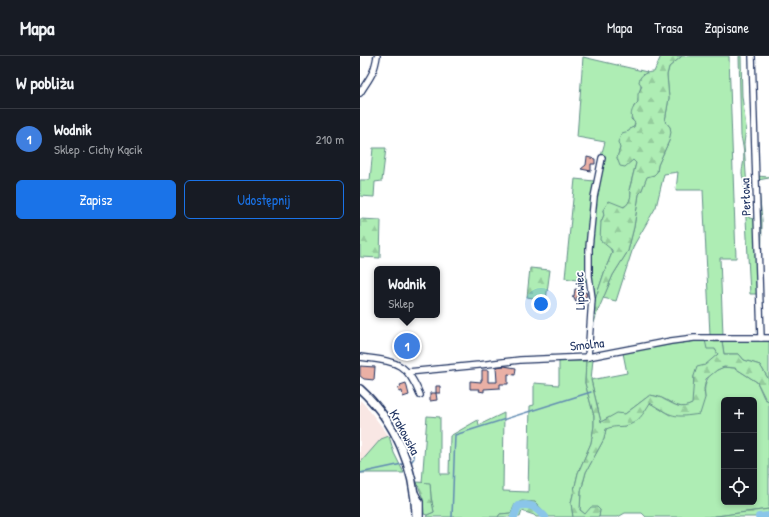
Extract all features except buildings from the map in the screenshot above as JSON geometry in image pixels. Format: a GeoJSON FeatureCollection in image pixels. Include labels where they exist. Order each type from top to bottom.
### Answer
{"type":"FeatureCollection","features":[{"type":"Feature","properties":{"kind":"main road","name":"Krakowska"},"geometry":{"type":"LineString","coordinates":[[360,389],[386,419],[408,462],[414,491],[416,517]]}},
{"type":"Feature","properties":{"kind":"street"},"geometry":{"type":"LineString","coordinates":[[360,94],[375,68],[377,56]]}},
{"type":"Feature","properties":{"kind":"street","name":"Perłowa"},"geometry":{"type":"LineString","coordinates":[[752,56],[761,338]]}},
{"type":"Feature","properties":{"kind":"street","name":"Lipowiec"},"geometry":{"type":"LineString","coordinates":[[588,357],[592,298],[589,276],[589,248],[594,197],[602,158]]}},
{"type":"Feature","properties":{"kind":"street","name":"Smolna"},"geometry":{"type":"LineString","coordinates":[[408,372],[525,359],[588,357],[694,338],[769,338]]}},
{"type":"Feature","properties":{"kind":"street"},"geometry":{"type":"LineString","coordinates":[[360,357],[385,360],[399,365],[408,372],[415,381],[420,395]]}},
{"type":"Feature","properties":{"kind":"street"},"geometry":{"type":"LineString","coordinates":[[414,491],[420,502],[420,517]]}},
{"type":"Feature","properties":{"kind":"shaded area"},"geometry":{"type":"Polygon","coordinates":[[[360,400],[389,436],[394,453],[404,473],[360,473],[360,400]]]}},
{"type":"Feature","properties":{"kind":"green space"},"geometry":{"type":"Polygon","coordinates":[[[661,56],[682,56],[669,67],[667,75],[669,98],[665,121],[670,127],[671,132],[669,141],[658,165],[657,172],[654,175],[647,177],[639,194],[634,227],[628,251],[613,275],[594,323],[592,323],[594,303],[612,253],[612,250],[600,240],[601,222],[604,215],[603,210],[609,201],[624,207],[626,206],[630,199],[631,192],[629,191],[636,163],[633,160],[625,167],[620,166],[617,158],[620,148],[618,142],[622,133],[629,131],[634,127],[635,123],[631,115],[638,102],[638,94],[642,86],[639,82],[641,77],[649,72],[654,72],[661,56]]]}},
{"type":"Feature","properties":{"kind":"green space"},"geometry":{"type":"Polygon","coordinates":[[[682,56],[729,56],[736,258],[720,258],[723,335],[710,335],[703,190],[676,190],[678,172],[664,174],[656,207],[634,245],[616,301],[603,298],[613,275],[628,251],[634,227],[639,194],[647,176],[654,175],[657,172],[658,165],[669,141],[670,127],[665,121],[669,98],[667,75],[669,67],[682,56]]]}},
{"type":"Feature","properties":{"kind":"green space"},"geometry":{"type":"Polygon","coordinates":[[[739,56],[741,56],[742,96],[746,127],[744,144],[749,218],[760,220],[756,180],[753,56],[757,176],[769,177],[758,180],[762,220],[761,294],[750,294],[744,181],[742,177],[744,154],[741,136],[739,56]]]}},
{"type":"Feature","properties":{"kind":"green space"},"geometry":{"type":"Polygon","coordinates":[[[583,57],[647,72],[640,78],[641,85],[638,102],[634,106],[631,119],[635,123],[634,127],[620,148],[617,158],[634,160],[636,163],[629,190],[631,192],[629,202],[623,207],[603,210],[604,215],[601,222],[612,253],[594,303],[591,265],[592,230],[605,157],[601,156],[605,142],[577,137],[583,57]]]}},
{"type":"Feature","properties":{"kind":"green space"},"geometry":{"type":"Polygon","coordinates":[[[373,148],[386,148],[382,181],[375,182],[374,197],[360,196],[360,180],[370,180],[373,148]]]}},
{"type":"Feature","properties":{"kind":"green space"},"geometry":{"type":"Polygon","coordinates":[[[575,179],[594,181],[587,282],[565,278],[575,179]]]}},
{"type":"Feature","properties":{"kind":"green space"},"geometry":{"type":"Polygon","coordinates":[[[360,219],[381,220],[380,258],[360,257],[360,219]]]}},
{"type":"Feature","properties":{"kind":"green space"},"geometry":{"type":"Polygon","coordinates":[[[530,268],[550,270],[546,300],[527,297],[530,268]]]}},
{"type":"Feature","properties":{"kind":"green space"},"geometry":{"type":"Polygon","coordinates":[[[705,340],[715,349],[718,354],[694,376],[693,404],[681,407],[662,398],[650,395],[625,414],[608,418],[601,422],[591,380],[627,373],[623,353],[705,340]]]}},
{"type":"Feature","properties":{"kind":"green space"},"geometry":{"type":"Polygon","coordinates":[[[705,340],[722,341],[724,354],[739,354],[744,360],[760,365],[769,380],[769,402],[765,398],[757,382],[735,368],[724,367],[717,370],[706,379],[704,389],[705,398],[700,414],[678,416],[669,414],[650,403],[640,418],[634,423],[606,429],[604,439],[586,472],[581,491],[580,510],[585,514],[591,507],[597,507],[600,510],[599,517],[573,517],[571,503],[578,473],[591,443],[594,426],[594,416],[585,383],[586,361],[593,359],[591,380],[601,422],[617,413],[625,414],[650,395],[662,398],[681,407],[692,404],[694,376],[697,367],[705,365],[718,354],[715,349],[707,349],[705,340]]]}},
{"type":"Feature","properties":{"kind":"green space"},"geometry":{"type":"Polygon","coordinates":[[[769,340],[769,380],[760,365],[744,360],[739,354],[724,354],[722,341],[769,340]]]}},
{"type":"Feature","properties":{"kind":"green space"},"geometry":{"type":"Polygon","coordinates":[[[559,361],[586,361],[585,383],[594,416],[591,443],[578,473],[571,503],[573,517],[549,517],[535,502],[511,513],[500,514],[498,517],[426,517],[434,512],[430,484],[422,483],[427,416],[440,417],[440,474],[449,474],[450,436],[478,420],[479,425],[504,413],[503,491],[528,492],[530,406],[534,405],[534,383],[559,385],[559,361]]]}},
{"type":"Feature","properties":{"kind":"green space"},"geometry":{"type":"Polygon","coordinates":[[[724,367],[735,368],[757,382],[764,398],[769,402],[769,509],[709,517],[646,517],[642,513],[625,513],[618,517],[599,517],[600,510],[585,514],[580,510],[581,491],[586,472],[604,439],[606,429],[612,426],[626,426],[650,403],[670,415],[705,398],[706,382],[710,375],[724,367]]]}},
{"type":"Feature","properties":{"kind":"green space"},"geometry":{"type":"Polygon","coordinates":[[[389,436],[394,453],[404,473],[360,473],[360,463],[381,439],[389,436]]]}},
{"type":"Feature","properties":{"kind":"green space"},"geometry":{"type":"Polygon","coordinates":[[[417,482],[430,483],[434,512],[427,515],[424,514],[423,499],[417,482]]]}},
{"type":"Feature","properties":{"kind":"green space"},"geometry":{"type":"Polygon","coordinates":[[[522,501],[535,502],[549,517],[536,517],[522,511],[520,517],[498,517],[500,514],[511,513],[515,504],[522,501]]]}},
{"type":"Feature","properties":{"kind":"green space"},"geometry":{"type":"Polygon","coordinates":[[[769,509],[769,517],[709,517],[769,509]]]}},
{"type":"Feature","properties":{"kind":"waterway"},"geometry":{"type":"LineString","coordinates":[[452,517],[455,435],[591,392]]}},
{"type":"Feature","properties":{"kind":"waterway"},"geometry":{"type":"LineString","coordinates":[[410,446],[414,458],[412,461]]}},
{"type":"Feature","properties":{"kind":"waterway"},"geometry":{"type":"LineString","coordinates":[[360,473],[402,464]]}},
{"type":"Feature","properties":{"kind":"waterway"},"geometry":{"type":"LineString","coordinates":[[514,517],[518,506],[527,505],[536,508],[545,517]]}},
{"type":"Feature","properties":{"kind":"waterway"},"geometry":{"type":"LineString","coordinates":[[759,517],[769,516]]}},
{"type":"Feature","properties":{"kind":"place","name":"Wodnik"},"geometry":{"type":"Point","coordinates":[407,346]}}]}
